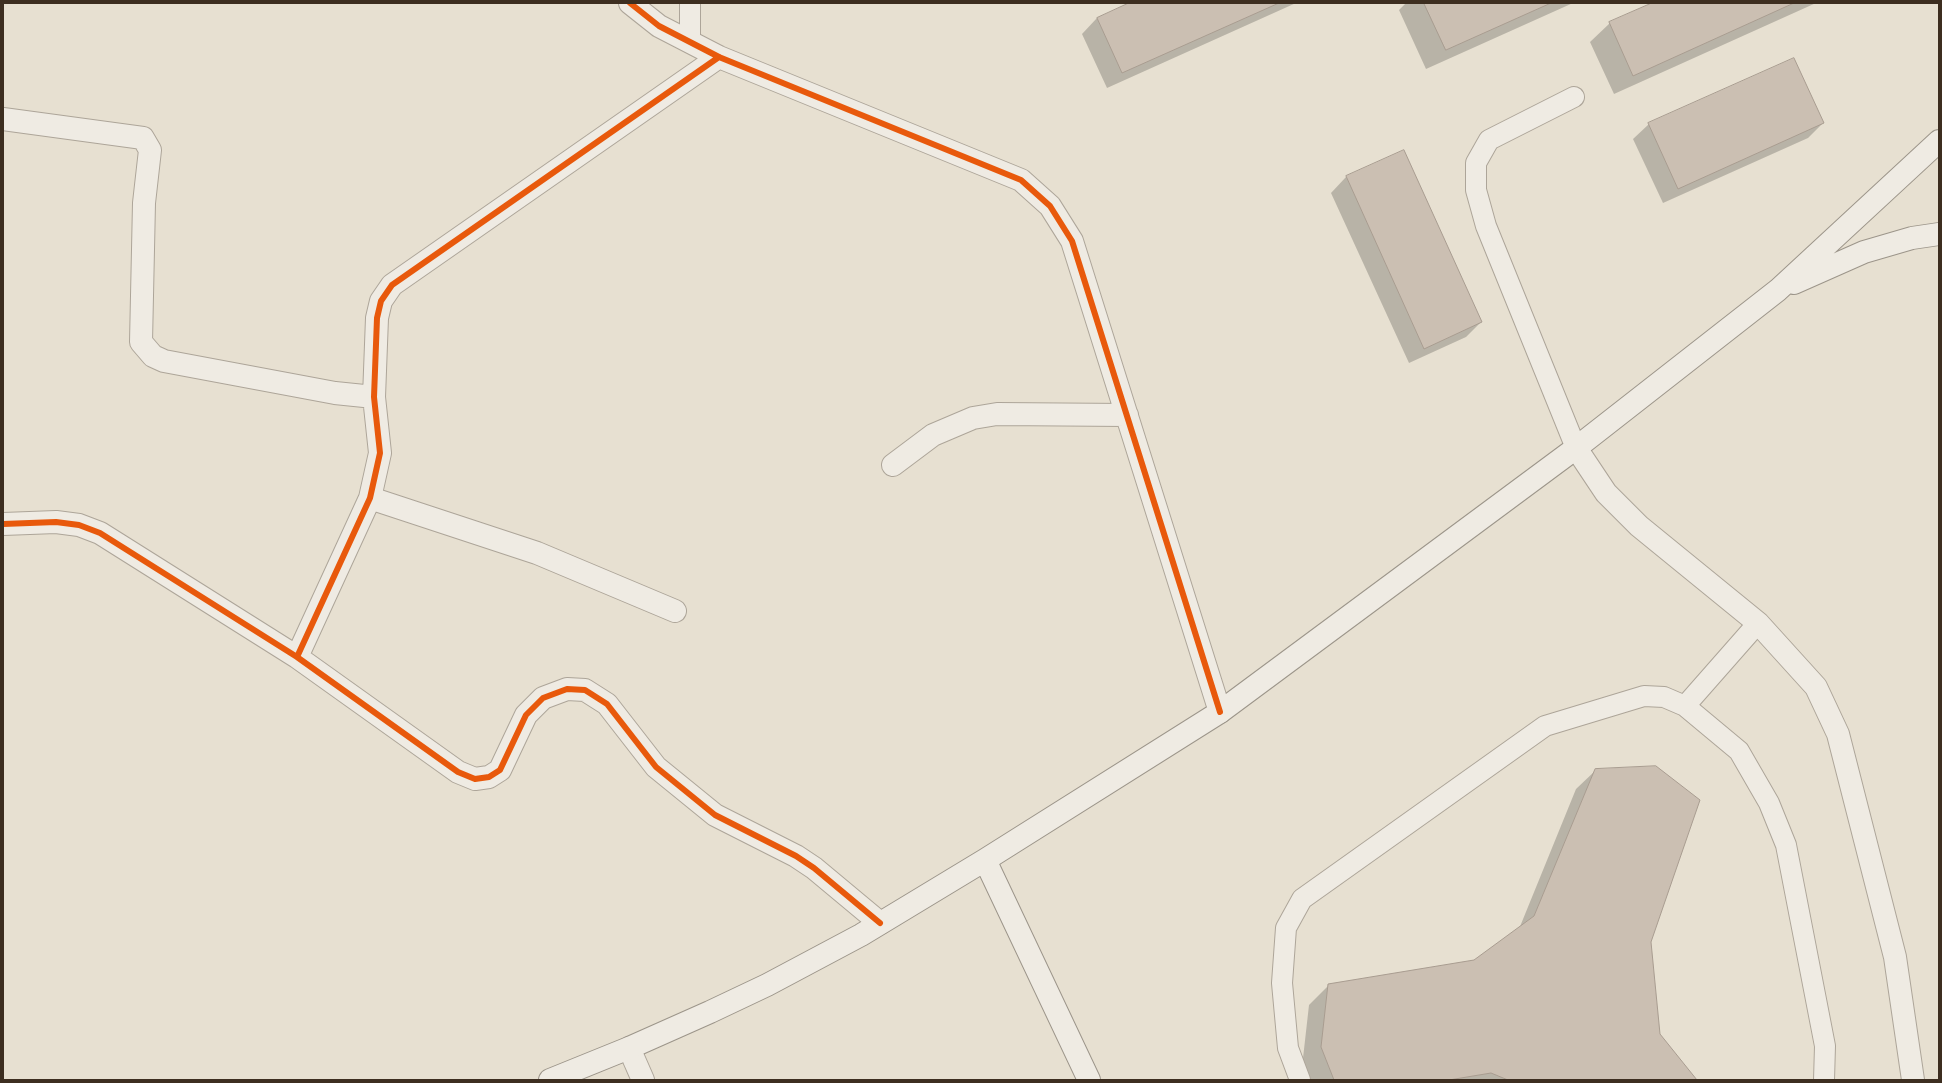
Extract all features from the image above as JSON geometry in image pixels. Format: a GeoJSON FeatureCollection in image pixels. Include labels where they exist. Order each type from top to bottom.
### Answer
{"type":"FeatureCollection","features":[{"type":"Feature","properties":{"kind":"street"},"geometry":{"type":"LineString","coordinates":[[630,3],[659,26],[719,57],[1022,180],[1050,206],[1072,241],[1220,712]]}},
{"type":"Feature","properties":{"kind":"street"},"geometry":{"type":"LineString","coordinates":[[297,657],[370,498],[380,453],[374,397],[377,318],[382,301],[392,285],[719,57]]}},
{"type":"Feature","properties":{"kind":"street"},"geometry":{"type":"LineString","coordinates":[[3,119],[143,138],[150,150],[144,203],[141,342],[153,356],[164,361],[204,370],[335,393],[374,397]]}},
{"type":"Feature","properties":{"kind":"street"},"geometry":{"type":"LineString","coordinates":[[550,1080],[630,1048],[767,984],[880,923],[985,860],[1220,712],[1576,448],[1778,290],[1939,141]]}},
{"type":"Feature","properties":{"kind":"street"},"geometry":{"type":"LineString","coordinates":[[1778,290],[1864,252],[1912,238],[1939,234]]}},
{"type":"Feature","properties":{"kind":"street"},"geometry":{"type":"LineString","coordinates":[[893,465],[933,434],[974,418],[997,414],[1127,415]]}},
{"type":"Feature","properties":{"kind":"street"},"geometry":{"type":"LineString","coordinates":[[1576,448],[1606,493],[1639,526],[1758,623],[1816,687],[1838,734],[1895,957],[1913,1080]]}},
{"type":"Feature","properties":{"kind":"street"},"geometry":{"type":"LineString","coordinates":[[370,498],[537,553],[675,612]]}},
{"type":"Feature","properties":{"kind":"street"},"geometry":{"type":"LineString","coordinates":[[3,524],[56,522],[79,525],[100,533],[297,657],[458,772],[475,779],[489,777],[500,770],[526,715],[543,698],[567,689],[585,690],[607,704],[656,767],[715,816],[796,856],[814,868],[880,923]]}},
{"type":"Feature","properties":{"kind":"street"},"geometry":{"type":"LineString","coordinates":[[985,860],[1089,1080]]}},
{"type":"Feature","properties":{"kind":"street"},"geometry":{"type":"LineString","coordinates":[[630,1048],[643,1080]]}},
{"type":"Feature","properties":{"kind":"lane"},"geometry":{"type":"LineString","coordinates":[[690,3],[690,42]]}},
{"type":"Feature","properties":{"kind":"lane"},"geometry":{"type":"LineString","coordinates":[[1574,97],[1489,140],[1476,164],[1476,190],[1486,226],[1576,448]]}},
{"type":"Feature","properties":{"kind":"lane"},"geometry":{"type":"LineString","coordinates":[[1685,706],[1758,623]]}},
{"type":"Feature","properties":{"kind":"lane"},"geometry":{"type":"LineString","coordinates":[[1300,1080],[1288,1048],[1282,983],[1286,928],[1302,899],[1545,726],[1644,696],[1664,697],[1685,706],[1739,751],[1769,803],[1786,845],[1825,1046],[1824,1080]]}},
{"type":"Feature","properties":{"kind":"building"},"geometry":{"type":"Polygon","coordinates":[[[1129,3],[1279,3],[1122,73],[1097,18],[1129,3]]]}},
{"type":"Feature","properties":{"kind":"building"},"geometry":{"type":"Polygon","coordinates":[[[1424,3],[1551,3],[1446,50],[1424,3]]]}},
{"type":"Feature","properties":{"kind":"building"},"geometry":{"type":"Polygon","coordinates":[[[1652,3],[1794,3],[1633,76],[1609,22],[1652,3]]]}},
{"type":"Feature","properties":{"kind":"building"},"geometry":{"type":"Polygon","coordinates":[[[1794,58],[1824,123],[1678,189],[1648,123],[1794,58]]]}},
{"type":"Feature","properties":{"kind":"building"},"geometry":{"type":"Polygon","coordinates":[[[1404,150],[1482,322],[1424,349],[1346,176],[1404,150]]]}},
{"type":"Feature","properties":{"kind":"building"},"geometry":{"type":"Polygon","coordinates":[[[1656,766],[1700,800],[1651,942],[1660,1034],[1697,1080],[1508,1080],[1491,1073],[1449,1080],[1334,1080],[1321,1047],[1328,984],[1474,960],[1534,916],[1595,769],[1656,766]]]}},
{"type":"Feature","properties":{"kind":"cycle path"},"geometry":{"type":"LineString","coordinates":[[630,3],[659,26],[719,57],[1021,180],[1050,206],[1072,241],[1220,712]]}},
{"type":"Feature","properties":{"kind":"cycle path"},"geometry":{"type":"LineString","coordinates":[[297,657],[370,498],[380,453],[374,397],[377,318],[381,301],[392,285],[719,57]]}},
{"type":"Feature","properties":{"kind":"cycle path"},"geometry":{"type":"LineString","coordinates":[[3,524],[56,522],[79,525],[100,533],[297,657],[458,772],[475,779],[489,777],[500,770],[526,715],[543,698],[567,689],[585,690],[607,704],[656,767],[715,815],[796,856],[814,868],[880,923]]}}]}
